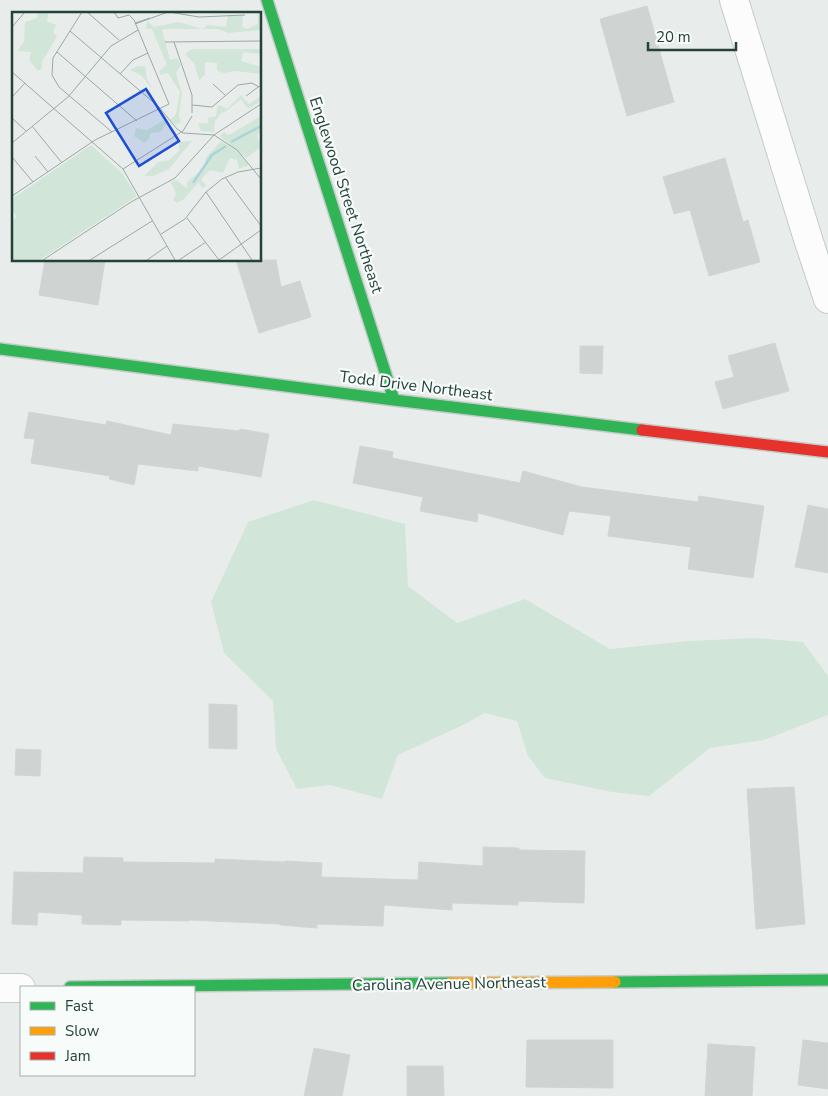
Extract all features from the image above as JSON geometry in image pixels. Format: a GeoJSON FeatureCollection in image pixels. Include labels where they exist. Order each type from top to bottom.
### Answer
{"type":"FeatureCollection","features":[{"type":"Feature","properties":{"kind":"street","name":"Englewood Street Northeast"},"geometry":{"type":"LineString","coordinates":[[267,0],[394,400]]}},
{"type":"Feature","properties":{"kind":"street"},"geometry":{"type":"LineString","coordinates":[[734,0],[828,299]]}},
{"type":"Feature","properties":{"kind":"street","name":"Todd Drive Northeast"},"geometry":{"type":"LineString","coordinates":[[0,349],[394,400],[828,452]]}},
{"type":"Feature","properties":{"kind":"street","name":"Carolina Avenue Northeast"},"geometry":{"type":"LineString","coordinates":[[178,986],[828,980]]}},
{"type":"Feature","properties":{"kind":"street"},"geometry":{"type":"LineString","coordinates":[[0,988],[20,988]]}},
{"type":"Feature","properties":{"kind":"green space"},"geometry":{"type":"Polygon","coordinates":[[[314,500],[405,524],[408,586],[457,623],[525,599],[610,649],[689,641],[755,638],[803,642],[828,676],[828,715],[764,740],[710,748],[649,796],[612,792],[545,778],[528,756],[517,721],[485,713],[398,755],[382,799],[330,785],[297,789],[276,749],[273,701],[224,653],[211,602],[248,522],[314,500]]]}},
{"type":"Feature","properties":{"kind":"building"},"geometry":{"type":"Polygon","coordinates":[[[647,6],[674,102],[627,116],[600,19],[647,6]]]}},
{"type":"Feature","properties":{"kind":"building"},"geometry":{"type":"Polygon","coordinates":[[[725,158],[743,222],[748,220],[760,262],[709,276],[690,210],[674,214],[663,177],[725,158]]]}},
{"type":"Feature","properties":{"kind":"building"},"geometry":{"type":"Polygon","coordinates":[[[276,260],[281,287],[300,281],[311,317],[259,333],[236,261],[276,260]]]}},
{"type":"Feature","properties":{"kind":"building"},"geometry":{"type":"Polygon","coordinates":[[[45,261],[105,261],[98,305],[39,295],[45,261]]]}},
{"type":"Feature","properties":{"kind":"building"},"geometry":{"type":"Polygon","coordinates":[[[775,343],[789,391],[723,409],[715,382],[734,377],[728,356],[775,343]]]}},
{"type":"Feature","properties":{"kind":"building"},"geometry":{"type":"Polygon","coordinates":[[[580,346],[603,346],[602,374],[580,373],[580,346]]]}},
{"type":"Feature","properties":{"kind":"building"},"geometry":{"type":"Polygon","coordinates":[[[29,412],[106,425],[107,421],[171,435],[173,424],[239,431],[240,429],[269,434],[261,477],[198,466],[198,471],[138,464],[134,485],[109,479],[110,476],[31,463],[35,439],[24,438],[29,412]]]}},
{"type":"Feature","properties":{"kind":"building"},"geometry":{"type":"Polygon","coordinates":[[[360,446],[393,452],[392,458],[520,483],[523,471],[582,487],[698,502],[699,496],[764,506],[753,578],[688,569],[691,547],[608,536],[611,516],[569,511],[563,535],[478,513],[477,522],[420,511],[423,497],[353,483],[360,446]]]}},
{"type":"Feature","properties":{"kind":"building"},"geometry":{"type":"Polygon","coordinates":[[[808,505],[828,509],[828,573],[795,567],[808,505]]]}},
{"type":"Feature","properties":{"kind":"building"},"geometry":{"type":"Polygon","coordinates":[[[209,704],[237,705],[237,749],[209,748],[209,704]]]}},
{"type":"Feature","properties":{"kind":"building"},"geometry":{"type":"Polygon","coordinates":[[[16,749],[41,750],[40,776],[15,775],[16,749]]]}},
{"type":"Feature","properties":{"kind":"building"},"geometry":{"type":"Polygon","coordinates":[[[794,787],[805,924],[756,929],[747,789],[794,787]]]}},
{"type":"Feature","properties":{"kind":"building"},"geometry":{"type":"Polygon","coordinates":[[[483,847],[519,848],[519,850],[585,851],[584,903],[518,901],[518,905],[452,903],[452,910],[384,905],[383,926],[317,924],[317,928],[280,924],[189,920],[121,920],[121,925],[82,924],[82,915],[38,912],[37,925],[12,924],[14,872],[83,873],[84,857],[123,858],[123,862],[215,863],[215,859],[322,863],[321,877],[418,880],[419,862],[483,866],[483,847]]]}},
{"type":"Feature","properties":{"kind":"building"},"geometry":{"type":"Polygon","coordinates":[[[527,1040],[613,1040],[613,1088],[526,1087],[527,1040]]]}},
{"type":"Feature","properties":{"kind":"building"},"geometry":{"type":"Polygon","coordinates":[[[803,1040],[828,1043],[828,1089],[798,1085],[803,1040]]]}},
{"type":"Feature","properties":{"kind":"building"},"geometry":{"type":"Polygon","coordinates":[[[708,1044],[755,1047],[752,1096],[705,1096],[708,1044]]]}},
{"type":"Feature","properties":{"kind":"building"},"geometry":{"type":"Polygon","coordinates":[[[314,1048],[350,1055],[342,1096],[304,1096],[314,1048]]]}},
{"type":"Feature","properties":{"kind":"building"},"geometry":{"type":"Polygon","coordinates":[[[407,1066],[443,1066],[444,1096],[407,1096],[407,1066]]]}},
{"type":"Feature","properties":{"kind":"traffic: fast"},"geometry":{"type":"LineString","coordinates":[[267,0],[394,400]]}},
{"type":"Feature","properties":{"kind":"traffic: fast"},"geometry":{"type":"LineString","coordinates":[[0,349],[642,430]]}},
{"type":"Feature","properties":{"kind":"traffic: fast"},"geometry":{"type":"LineString","coordinates":[[615,982],[828,980]]}},
{"type":"Feature","properties":{"kind":"traffic: fast"},"geometry":{"type":"LineString","coordinates":[[165,986],[450,983]]}},
{"type":"Feature","properties":{"kind":"traffic: slow"},"geometry":{"type":"LineString","coordinates":[[450,983],[615,982]]}},
{"type":"Feature","properties":{"kind":"traffic: jam"},"geometry":{"type":"LineString","coordinates":[[642,430],[828,452]]}}]}
